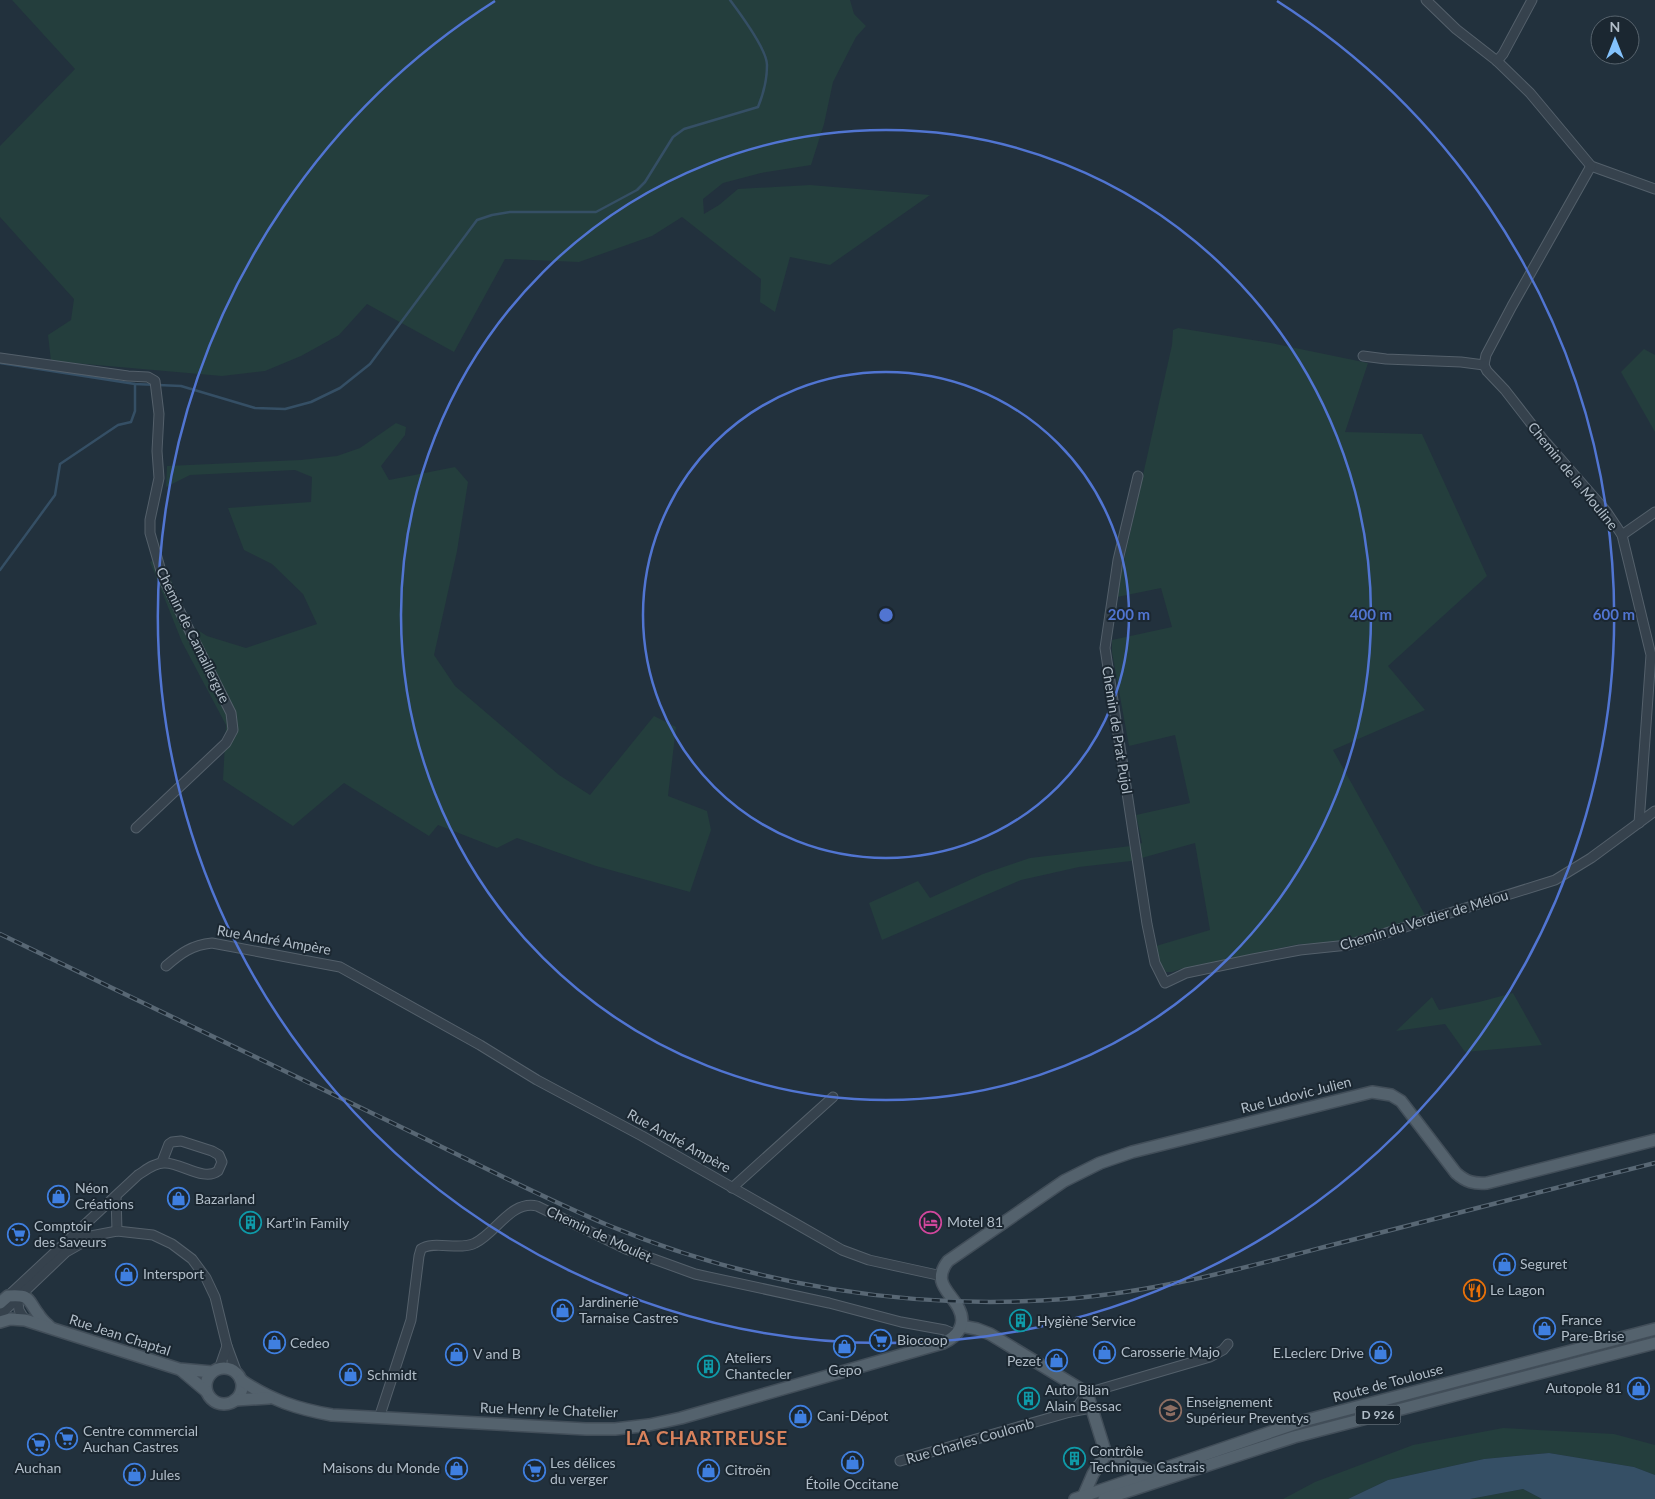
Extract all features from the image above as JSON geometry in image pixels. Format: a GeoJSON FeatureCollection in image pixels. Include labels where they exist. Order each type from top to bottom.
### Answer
{"type":"FeatureCollection","features":[{"type":"Feature","properties":{"kind":"main road","name":"Rue Ludovic Julien"},"geometry":{"type":"LineString","coordinates":[[942,1276],[945,1265],[952,1258],[1064,1181],[1100,1163],[1132,1152],[1366,1092],[1385,1093],[1401,1101],[1456,1174],[1470,1182],[1488,1183],[1655,1140]]}},
{"type":"Feature","properties":{"kind":"main road"},"geometry":{"type":"LineString","coordinates":[[942,1276],[944,1290],[960,1310],[962,1318],[959,1330],[977,1329],[990,1334],[1087,1393],[1106,1454]]}},
{"type":"Feature","properties":{"kind":"main road"},"geometry":{"type":"LineString","coordinates":[[14,1296],[31,1301],[37,1314],[51,1328]]}},
{"type":"Feature","properties":{"kind":"main road"},"geometry":{"type":"LineString","coordinates":[[0,1322],[25,1320]]}},
{"type":"Feature","properties":{"kind":"main road","name":"Rue Jean Chaptal"},"geometry":{"type":"LineString","coordinates":[[25,1320],[179,1369],[216,1370]]}},
{"type":"Feature","properties":{"kind":"main road","name":"Route de Toulouse"},"geometry":{"type":"LineString","coordinates":[[1079,1498],[1303,1421],[1655,1329]]}},
{"type":"Feature","properties":{"kind":"main road","name":"Rue Henry le Chatelier"},"geometry":{"type":"LineString","coordinates":[[239,1377],[269,1398],[293,1406],[342,1416],[615,1429],[649,1425],[680,1418],[944,1343],[959,1330]]}},
{"type":"Feature","properties":{"kind":"main road","name":"Route de Toulouse"},"geometry":{"type":"LineString","coordinates":[[1104,1499],[1294,1437],[1655,1343]]}},
{"type":"Feature","properties":{"kind":"main road"},"geometry":{"type":"LineString","coordinates":[[229,1368],[239,1377],[241,1392],[235,1400],[228,1404],[218,1403],[206,1391],[207,1380],[216,1370],[229,1368]]}},
{"type":"Feature","properties":{"kind":"main road","name":"Rue Jean Chaptal"},"geometry":{"type":"LineString","coordinates":[[179,1369],[206,1391]]}},
{"type":"Feature","properties":{"kind":"main road","name":"Rue Henry le Chatelier"},"geometry":{"type":"LineString","coordinates":[[235,1400],[269,1398]]}},
{"type":"Feature","properties":{"kind":"main road"},"geometry":{"type":"LineString","coordinates":[[1106,1454],[1116,1456],[1153,1472]]}},
{"type":"Feature","properties":{"kind":"main road"},"geometry":{"type":"LineString","coordinates":[[1079,1498],[1106,1454]]}},
{"type":"Feature","properties":{"kind":"street"},"geometry":{"type":"LineString","coordinates":[[1426,0],[1456,29],[1497,60],[1530,93],[1591,166],[1655,189]]}},
{"type":"Feature","properties":{"kind":"street"},"geometry":{"type":"LineString","coordinates":[[1497,60],[1503,54],[1532,0]]}},
{"type":"Feature","properties":{"kind":"street"},"geometry":{"type":"LineString","coordinates":[[1364,356],[1484,365],[1486,355],[1591,166]]}},
{"type":"Feature","properties":{"kind":"street","name":"Chemin de Camaillergue"},"geometry":{"type":"LineString","coordinates":[[0,358],[119,375],[148,377],[155,385],[159,414],[157,451],[159,478],[150,520],[150,532],[163,578],[231,713],[233,730],[226,743],[136,828]]}},
{"type":"Feature","properties":{"kind":"street","name":"Chemin de la Mouline"},"geometry":{"type":"LineString","coordinates":[[1484,365],[1543,439],[1606,511],[1622,536],[1651,655],[1639,823]]}},
{"type":"Feature","properties":{"kind":"street","name":"Chemin de Prat Pujol"},"geometry":{"type":"LineString","coordinates":[[1138,476],[1113,584],[1106,638],[1106,659],[1147,924],[1155,963],[1165,982]]}},
{"type":"Feature","properties":{"kind":"street"},"geometry":{"type":"LineString","coordinates":[[1622,536],[1655,512]]}},
{"type":"Feature","properties":{"kind":"street","name":"Chemin du Verdier de Mélou"},"geometry":{"type":"LineString","coordinates":[[1165,982],[1186,973],[1253,959],[1300,950],[1348,946],[1555,880],[1573,870],[1655,811]]}},
{"type":"Feature","properties":{"kind":"street","name":"Rue André Ampère"},"geometry":{"type":"LineString","coordinates":[[166,966],[183,952],[200,944],[212,943],[340,967],[537,1080],[642,1136],[842,1250],[869,1260],[942,1276]]}},
{"type":"Feature","properties":{"kind":"street"},"geometry":{"type":"LineString","coordinates":[[732,1188],[833,1097]]}},
{"type":"Feature","properties":{"kind":"street"},"geometry":{"type":"LineString","coordinates":[[0,1315],[14,1296],[68,1240],[138,1175],[162,1162],[209,1174],[216,1174],[222,1162],[218,1155],[212,1151],[177,1141],[169,1144],[162,1162]]}},
{"type":"Feature","properties":{"kind":"street"},"geometry":{"type":"LineString","coordinates":[[116,1196],[117,1231]]}},
{"type":"Feature","properties":{"kind":"street","name":"Chemin de Moulet"},"geometry":{"type":"LineString","coordinates":[[380,1418],[411,1320],[418,1256],[421,1249],[427,1246],[455,1247],[472,1245],[514,1211],[528,1205],[537,1206],[626,1249],[695,1274],[829,1303],[900,1322],[945,1330],[959,1330]]}},
{"type":"Feature","properties":{"kind":"street"},"geometry":{"type":"LineString","coordinates":[[94,1216],[95,1235]]}},
{"type":"Feature","properties":{"kind":"street"},"geometry":{"type":"LineString","coordinates":[[68,1240],[117,1231],[153,1235],[172,1244],[192,1260],[206,1278],[216,1298],[227,1346],[239,1377]]}},
{"type":"Feature","properties":{"kind":"street"},"geometry":{"type":"LineString","coordinates":[[14,1296],[32,1285],[70,1249],[95,1235]]}},
{"type":"Feature","properties":{"kind":"street"},"geometry":{"type":"LineString","coordinates":[[31,1301],[32,1285]]}},
{"type":"Feature","properties":{"kind":"street"},"geometry":{"type":"LineString","coordinates":[[14,1296],[25,1320]]}},
{"type":"Feature","properties":{"kind":"street"},"geometry":{"type":"LineString","coordinates":[[1070,1412],[1087,1393],[1210,1356],[1223,1350],[1228,1344]]}},
{"type":"Feature","properties":{"kind":"street"},"geometry":{"type":"LineString","coordinates":[[216,1370],[227,1346]]}},
{"type":"Feature","properties":{"kind":"street","name":"Rue Charles Coulomb"},"geometry":{"type":"LineString","coordinates":[[900,1461],[1070,1412],[1091,1408]]}},
{"type":"Feature","properties":{"kind":"green space"},"geometry":{"type":"Polygon","coordinates":[[[12,0],[850,0],[854,14],[866,26],[856,37],[833,82],[824,124],[811,165],[761,173],[723,183],[703,199],[704,214],[719,205],[738,189],[810,185],[930,195],[830,265],[790,257],[775,312],[760,302],[761,279],[682,217],[652,236],[579,262],[505,259],[454,352],[367,304],[339,335],[301,356],[265,371],[222,376],[51,361],[48,335],[71,320],[74,299],[0,217],[0,146],[75,69],[12,0]]]}},
{"type":"Feature","properties":{"kind":"green space"},"geometry":{"type":"Polygon","coordinates":[[[1178,328],[1271,343],[1368,363],[1345,432],[1422,434],[1487,576],[1388,666],[1425,710],[1333,750],[1425,915],[1363,937],[1331,943],[1300,944],[1166,972],[1161,965],[1156,946],[1210,930],[1195,843],[1131,861],[1079,867],[1021,880],[882,940],[869,903],[918,881],[930,898],[983,874],[1030,858],[1131,846],[1142,843],[1136,815],[1190,803],[1175,735],[1129,746],[1112,652],[1112,640],[1172,627],[1161,588],[1117,597],[1172,345],[1173,330],[1178,328]]]}},
{"type":"Feature","properties":{"kind":"green space"},"geometry":{"type":"Polygon","coordinates":[[[1644,349],[1655,355],[1655,432],[1621,372],[1644,349]]]}},
{"type":"Feature","properties":{"kind":"green space"},"geometry":{"type":"Polygon","coordinates":[[[396,423],[406,427],[405,435],[381,466],[389,480],[455,467],[468,482],[457,551],[434,655],[455,686],[559,775],[590,795],[654,716],[676,727],[668,796],[707,811],[711,830],[690,892],[596,866],[517,838],[497,848],[438,825],[429,836],[344,783],[293,826],[223,780],[226,725],[182,642],[150,562],[161,556],[190,625],[207,636],[246,648],[317,624],[303,594],[272,564],[244,550],[228,508],[311,502],[312,477],[295,470],[190,475],[166,487],[167,466],[301,460],[337,456],[360,448],[396,423]]]}},
{"type":"Feature","properties":{"kind":"green space"},"geometry":{"type":"Polygon","coordinates":[[[1513,993],[1542,1045],[1465,1052],[1445,1024],[1396,1031],[1432,997],[1439,1010],[1513,993]]]}},
{"type":"Feature","properties":{"kind":"green space"},"geometry":{"type":"Polygon","coordinates":[[[1503,1428],[1614,1434],[1655,1445],[1655,1475],[1634,1467],[1549,1453],[1484,1459],[1388,1480],[1348,1499],[1283,1499],[1315,1482],[1413,1445],[1503,1428]]]}},
{"type":"Feature","properties":{"kind":"green space"},"geometry":{"type":"Polygon","coordinates":[[[1523,1489],[1542,1499],[1470,1499],[1523,1489]]]}},
{"type":"Feature","properties":{"kind":"water"},"geometry":{"type":"Polygon","coordinates":[[[1549,1453],[1634,1467],[1655,1475],[1655,1499],[1542,1499],[1523,1489],[1470,1499],[1348,1499],[1388,1480],[1484,1459],[1549,1453]]]}},
{"type":"Feature","properties":{"kind":"waterway"},"geometry":{"type":"LineString","coordinates":[[0,363],[135,384],[181,386],[255,408],[285,409],[311,402],[340,388],[370,364],[477,220],[510,212],[596,212],[637,190],[645,182],[673,137],[684,129],[758,107],[765,81],[766,58],[752,31],[730,0]]}},
{"type":"Feature","properties":{"kind":"waterway"},"geometry":{"type":"LineString","coordinates":[[0,570],[55,495],[60,464],[118,425],[131,422],[135,411],[135,384]]}},
{"type":"Feature","properties":{"kind":"railway"},"geometry":{"type":"LineString","coordinates":[[0,934],[523,1187],[610,1226],[664,1247],[720,1264],[776,1278],[833,1289],[891,1297],[1007,1302],[1065,1299],[1133,1291],[1233,1270],[1655,1163]]}},
{"type":"Feature","properties":{"kind":"place","name":"Néon Créations"},"geometry":{"type":"Point","coordinates":[59,1196]}},
{"type":"Feature","properties":{"kind":"place","name":"Bazarland"},"geometry":{"type":"Point","coordinates":[179,1199]}},
{"type":"Feature","properties":{"kind":"place","name":"Motel 81"},"geometry":{"type":"Point","coordinates":[931,1222]}},
{"type":"Feature","properties":{"kind":"place","name":"Kart'in Family"},"geometry":{"type":"Point","coordinates":[250,1223]}},
{"type":"Feature","properties":{"kind":"place","name":"Comptoir des Saveurs"},"geometry":{"type":"Point","coordinates":[18,1234]}},
{"type":"Feature","properties":{"kind":"place","name":"Seguret"},"geometry":{"type":"Point","coordinates":[1504,1264]}},
{"type":"Feature","properties":{"kind":"place","name":"Intersport"},"geometry":{"type":"Point","coordinates":[127,1274]}},
{"type":"Feature","properties":{"kind":"place","name":"Le Lagon"},"geometry":{"type":"Point","coordinates":[1474,1290]}},
{"type":"Feature","properties":{"kind":"place","name":"Jardinerie Tarnaise Castres"},"geometry":{"type":"Point","coordinates":[563,1310]}},
{"type":"Feature","properties":{"kind":"place","name":"Hygiène Service"},"geometry":{"type":"Point","coordinates":[1021,1321]}},
{"type":"Feature","properties":{"kind":"place","name":"France Pare-Brise"},"geometry":{"type":"Point","coordinates":[1545,1328]}},
{"type":"Feature","properties":{"kind":"place","name":"Biocoop"},"geometry":{"type":"Point","coordinates":[881,1340]}},
{"type":"Feature","properties":{"kind":"place","name":"Cedeo"},"geometry":{"type":"Point","coordinates":[274,1343]}},
{"type":"Feature","properties":{"kind":"place","name":"Gepo"},"geometry":{"type":"Point","coordinates":[845,1347]}},
{"type":"Feature","properties":{"kind":"place","name":"Carosserie Majo"},"geometry":{"type":"Point","coordinates":[1105,1352]}},
{"type":"Feature","properties":{"kind":"place","name":"E.Leclerc Drive"},"geometry":{"type":"Point","coordinates":[1380,1353]}},
{"type":"Feature","properties":{"kind":"place","name":"V and B"},"geometry":{"type":"Point","coordinates":[457,1354]}},
{"type":"Feature","properties":{"kind":"place","name":"Pezet"},"geometry":{"type":"Point","coordinates":[1057,1361]}},
{"type":"Feature","properties":{"kind":"place","name":"Ateliers Chantecler"},"geometry":{"type":"Point","coordinates":[709,1366]}},
{"type":"Feature","properties":{"kind":"place","name":"Schmidt"},"geometry":{"type":"Point","coordinates":[351,1375]}},
{"type":"Feature","properties":{"kind":"place","name":"Autopole 81"},"geometry":{"type":"Point","coordinates":[1638,1388]}},
{"type":"Feature","properties":{"kind":"place","name":"Auto Bilan Alain Bessac"},"geometry":{"type":"Point","coordinates":[1029,1398]}},
{"type":"Feature","properties":{"kind":"place","name":"Enseignement Supérieur Preventys"},"geometry":{"type":"Point","coordinates":[1170,1410]}},
{"type":"Feature","properties":{"kind":"place","name":"Cani-Dépot"},"geometry":{"type":"Point","coordinates":[801,1416]}},
{"type":"Feature","properties":{"kind":"place","name":"Centre commercial Auchan Castres"},"geometry":{"type":"Point","coordinates":[67,1439]}},
{"type":"Feature","properties":{"kind":"place","name":"Auchan"},"geometry":{"type":"Point","coordinates":[38,1445]}},
{"type":"Feature","properties":{"kind":"place","name":"Contrôle Technique Castrais"},"geometry":{"type":"Point","coordinates":[1074,1459]}},
{"type":"Feature","properties":{"kind":"place","name":"Étoile Occitane"},"geometry":{"type":"Point","coordinates":[852,1462]}},
{"type":"Feature","properties":{"kind":"place","name":"Maisons du Monde"},"geometry":{"type":"Point","coordinates":[456,1468]}},
{"type":"Feature","properties":{"kind":"place","name":"Citroën"},"geometry":{"type":"Point","coordinates":[709,1470]}},
{"type":"Feature","properties":{"kind":"place","name":"Les délices du verger"},"geometry":{"type":"Point","coordinates":[534,1471]}},
{"type":"Feature","properties":{"kind":"place","name":"Jules"},"geometry":{"type":"Point","coordinates":[134,1475]}},
{"type":"Feature","properties":{"kind":"district","name":"LA CHARTREUSE"},"geometry":{"type":"Point","coordinates":[707,1438]}}]}
